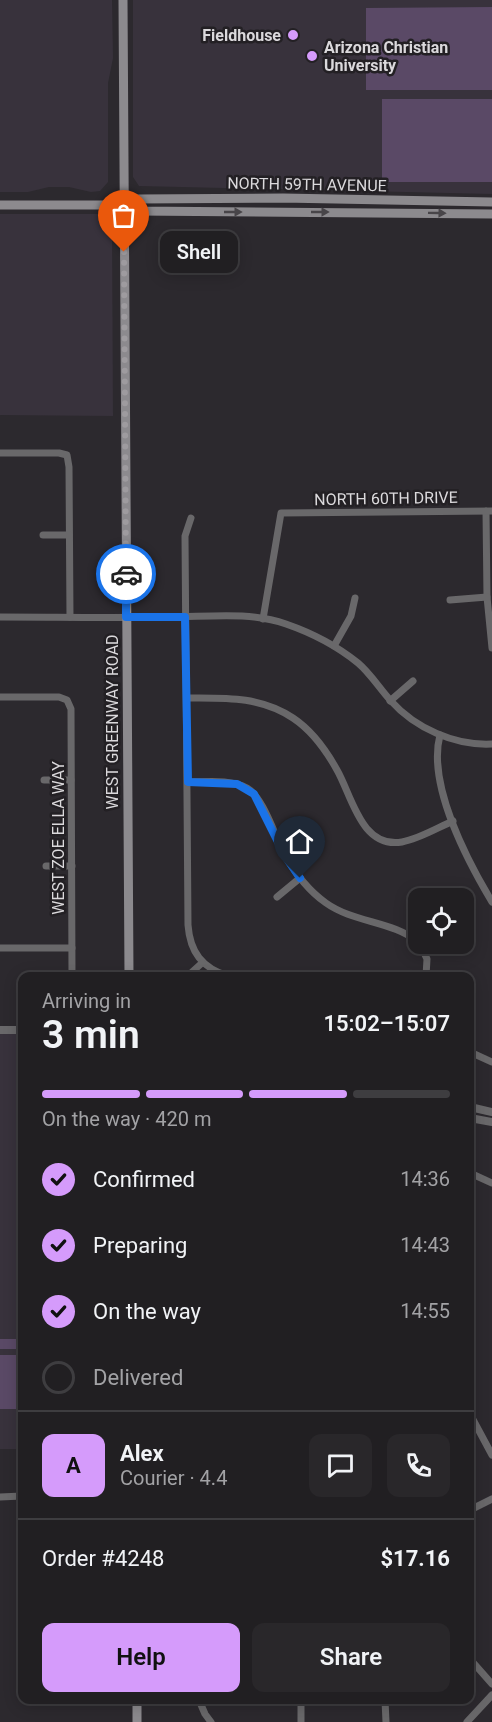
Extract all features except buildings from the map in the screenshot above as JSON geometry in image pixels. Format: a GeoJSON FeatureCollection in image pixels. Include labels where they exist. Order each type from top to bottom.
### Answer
{"type":"FeatureCollection","features":[{"type":"Feature","properties":{"kind":"main road","name":"WEST GREENWAY ROAD"},"geometry":{"type":"LineString","coordinates":[[123,0],[129,972]]}},
{"type":"Feature","properties":{"kind":"main road","name":"NORTH 59TH AVENUE"},"geometry":{"type":"LineString","coordinates":[[123,205],[138,198],[492,202]]}},
{"type":"Feature","properties":{"kind":"main road"},"geometry":{"type":"LineString","coordinates":[[204,198],[205,212]]}},
{"type":"Feature","properties":{"kind":"main road"},"geometry":{"type":"LineString","coordinates":[[261,198],[261,212]]}},
{"type":"Feature","properties":{"kind":"main road","name":"NORTH 59TH AVENUE"},"geometry":{"type":"LineString","coordinates":[[0,205],[123,205],[137,211],[492,214]]}},
{"type":"Feature","properties":{"kind":"main road"},"geometry":{"type":"LineString","coordinates":[[137,1704],[137,1722]]}},
{"type":"Feature","properties":{"kind":"street"},"geometry":{"type":"LineString","coordinates":[[0,453],[67,455],[70,617]]}},
{"type":"Feature","properties":{"kind":"street"},"geometry":{"type":"LineString","coordinates":[[489,511],[487,597],[492,648]]}},
{"type":"Feature","properties":{"kind":"street","name":"NORTH 60TH DRIVE"},"geometry":{"type":"LineString","coordinates":[[263,619],[281,513],[489,511]]}},
{"type":"Feature","properties":{"kind":"street"},"geometry":{"type":"LineString","coordinates":[[191,518],[185,536],[189,935],[194,953],[202,963],[215,972]]}},
{"type":"Feature","properties":{"kind":"street"},"geometry":{"type":"LineString","coordinates":[[43,535],[69,535]]}},
{"type":"Feature","properties":{"kind":"street"},"geometry":{"type":"LineString","coordinates":[[450,600],[487,597]]}},
{"type":"Feature","properties":{"kind":"street"},"geometry":{"type":"LineString","coordinates":[[334,646],[351,616],[355,598]]}},
{"type":"Feature","properties":{"kind":"street"},"geometry":{"type":"LineString","coordinates":[[0,616],[238,616],[283,623],[303,630],[334,646],[358,663],[405,714],[440,735],[459,742],[492,744]]}},
{"type":"Feature","properties":{"kind":"street"},"geometry":{"type":"LineString","coordinates":[[390,700],[413,681]]}},
{"type":"Feature","properties":{"kind":"street","name":"WEST ZOE ELLA WAY"},"geometry":{"type":"LineString","coordinates":[[0,697],[59,697],[67,700],[71,709],[72,972]]}},
{"type":"Feature","properties":{"kind":"street"},"geometry":{"type":"LineString","coordinates":[[187,698],[247,700],[265,704],[293,718],[318,741],[337,770],[363,825],[372,834],[382,839],[402,842],[453,821]]}},
{"type":"Feature","properties":{"kind":"street"},"geometry":{"type":"LineString","coordinates":[[440,735],[437,756],[439,783],[453,821],[492,902]]}},
{"type":"Feature","properties":{"kind":"street"},"geometry":{"type":"LineString","coordinates":[[45,780],[71,780]]}},
{"type":"Feature","properties":{"kind":"street"},"geometry":{"type":"LineString","coordinates":[[188,782],[237,784],[254,794],[285,856],[300,878],[328,904],[368,922],[395,929],[408,937]]}},
{"type":"Feature","properties":{"kind":"street"},"geometry":{"type":"LineString","coordinates":[[46,866],[72,866]]}},
{"type":"Feature","properties":{"kind":"street"},"geometry":{"type":"LineString","coordinates":[[277,897],[300,878]]}},
{"type":"Feature","properties":{"kind":"street"},"geometry":{"type":"LineString","coordinates":[[0,948],[72,948]]}},
{"type":"Feature","properties":{"kind":"street"},"geometry":{"type":"LineString","coordinates":[[424,954],[427,959],[426,972]]}},
{"type":"Feature","properties":{"kind":"street"},"geometry":{"type":"LineString","coordinates":[[192,972],[202,963]]}},
{"type":"Feature","properties":{"kind":"street"},"geometry":{"type":"LineString","coordinates":[[0,1030],[18,1030]]}},
{"type":"Feature","properties":{"kind":"street"},"geometry":{"type":"LineString","coordinates":[[474,1054],[492,1062]]}},
{"type":"Feature","properties":{"kind":"street"},"geometry":{"type":"LineString","coordinates":[[474,1108],[492,1112]]}},
{"type":"Feature","properties":{"kind":"street"},"geometry":{"type":"LineString","coordinates":[[474,1119],[492,1122]]}},
{"type":"Feature","properties":{"kind":"street"},"geometry":{"type":"LineString","coordinates":[[474,1175],[492,1183]]}},
{"type":"Feature","properties":{"kind":"street"},"geometry":{"type":"LineString","coordinates":[[474,1424],[492,1455]]}},
{"type":"Feature","properties":{"kind":"street"},"geometry":{"type":"LineString","coordinates":[[0,1497],[18,1496]]}},
{"type":"Feature","properties":{"kind":"street"},"geometry":{"type":"LineString","coordinates":[[474,1508],[492,1499]]}},
{"type":"Feature","properties":{"kind":"street"},"geometry":{"type":"LineString","coordinates":[[474,1664],[492,1684]]}},
{"type":"Feature","properties":{"kind":"street"},"geometry":{"type":"LineString","coordinates":[[467,1722],[492,1695]]}},
{"type":"Feature","properties":{"kind":"street"},"geometry":{"type":"LineString","coordinates":[[201,1704],[211,1722]]}},
{"type":"Feature","properties":{"kind":"street"},"geometry":{"type":"LineString","coordinates":[[301,1704],[301,1722]]}},
{"type":"Feature","properties":{"kind":"street"},"geometry":{"type":"LineString","coordinates":[[385,1704],[386,1722]]}},
{"type":"Feature","properties":{"kind":"shaded area"},"geometry":{"type":"Polygon","coordinates":[[[0,0],[112,0],[113,58],[108,83],[108,182],[100,191],[49,187],[28,192],[0,192],[0,0]]]}},
{"type":"Feature","properties":{"kind":"shaded area","name":"Arizona Christian University"},"geometry":{"type":"Polygon","coordinates":[[[133,0],[492,0],[492,194],[139,186],[133,177],[133,0]]]}},
{"type":"Feature","properties":{"kind":"shaded area"},"geometry":{"type":"Polygon","coordinates":[[[492,7],[492,90],[366,90],[366,8],[492,7]]]}},
{"type":"Feature","properties":{"kind":"shaded area"},"geometry":{"type":"Polygon","coordinates":[[[382,99],[492,99],[492,182],[382,182],[382,99]]]}},
{"type":"Feature","properties":{"kind":"shaded area"},"geometry":{"type":"Polygon","coordinates":[[[0,214],[103,214],[110,218],[112,226],[113,416],[0,415],[0,214]]]}},
{"type":"Feature","properties":{"kind":"shaded area"},"geometry":{"type":"Polygon","coordinates":[[[0,1030],[18,1030],[18,1449],[0,1449],[0,1030]]]}},
{"type":"Feature","properties":{"kind":"shaded area"},"geometry":{"type":"Polygon","coordinates":[[[0,1339],[18,1339],[18,1349],[0,1349],[0,1339]]]}},
{"type":"Feature","properties":{"kind":"shaded area"},"geometry":{"type":"Polygon","coordinates":[[[0,1355],[18,1355],[18,1409],[0,1409],[0,1355]]]}},
{"type":"Feature","properties":{"kind":"way so far"},"geometry":{"type":"LineString","coordinates":[[124,252],[126,574]]}},
{"type":"Feature","properties":{"kind":"place","name":"Fieldhouse"},"geometry":{"type":"Point","coordinates":[293,35]}},
{"type":"Feature","properties":{"kind":"place","name":"Arizona Christian University"},"geometry":{"type":"Point","coordinates":[312,56]}},
{"type":"Feature","properties":{"kind":"place","name":"Shell"},"geometry":{"type":"Point","coordinates":[124,252]}},
{"type":"Feature","properties":{"kind":"route"},"geometry":{"type":"LineString","coordinates":[[126,574],[126,617],[185,617],[188,782],[237,784],[254,794],[285,856],[300,878]]}}]}
